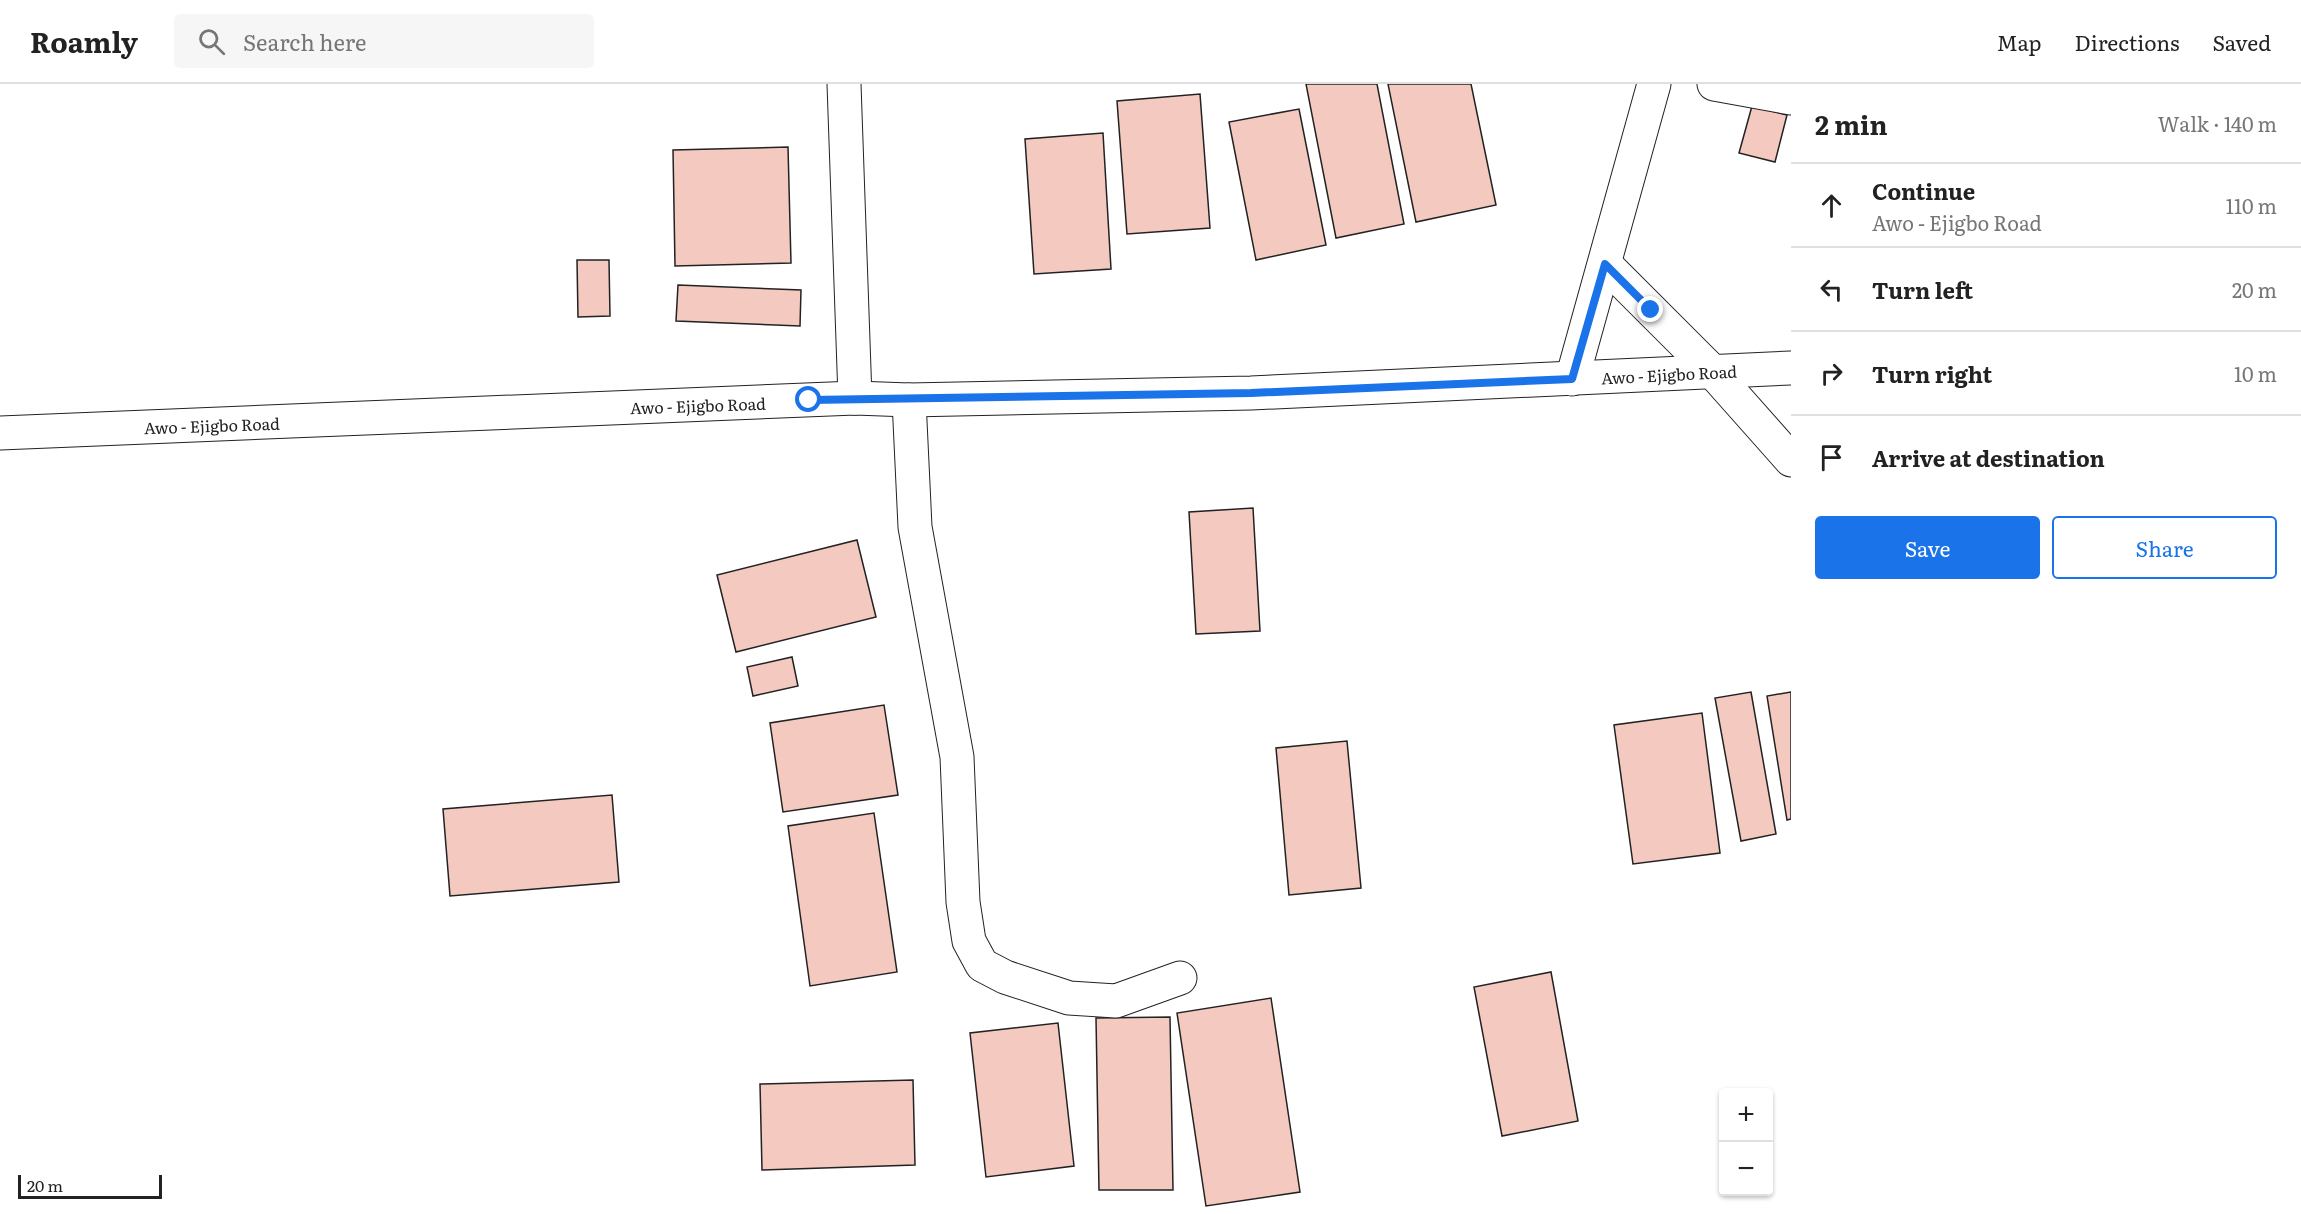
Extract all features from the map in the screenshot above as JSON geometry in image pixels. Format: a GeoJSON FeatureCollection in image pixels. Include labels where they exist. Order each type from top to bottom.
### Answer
{"type":"FeatureCollection","features":[{"type":"Feature","properties":{"kind":"main road"},"geometry":{"type":"LineString","coordinates":[[844,84],[855,398]]}},
{"type":"Feature","properties":{"kind":"main road"},"geometry":{"type":"LineString","coordinates":[[1572,379],[1654,84]]}},
{"type":"Feature","properties":{"kind":"main road"},"geometry":{"type":"LineString","coordinates":[[1714,84],[1791,98]]}},
{"type":"Feature","properties":{"kind":"main road"},"geometry":{"type":"LineString","coordinates":[[1605,264],[1712,371],[1791,460]]}},
{"type":"Feature","properties":{"kind":"main road","name":"Awo - Ejigbo Road"},"geometry":{"type":"LineString","coordinates":[[0,433],[855,398],[909,400],[1251,393],[1791,368]]}},
{"type":"Feature","properties":{"kind":"main road"},"geometry":{"type":"LineString","coordinates":[[909,400],[915,527],[957,757],[963,902],[969,941],[982,965],[1005,977],[1069,998],[1116,1001],[1180,978]]}},
{"type":"Feature","properties":{"kind":"building"},"geometry":{"type":"Polygon","coordinates":[[[1306,84],[1377,84],[1404,224],[1336,238],[1306,84]]]}},
{"type":"Feature","properties":{"kind":"building"},"geometry":{"type":"Polygon","coordinates":[[[1388,84],[1471,84],[1496,205],[1416,222],[1388,84]]]}},
{"type":"Feature","properties":{"kind":"building"},"geometry":{"type":"Polygon","coordinates":[[[1200,94],[1210,228],[1127,234],[1117,101],[1200,94]]]}},
{"type":"Feature","properties":{"kind":"building"},"geometry":{"type":"Polygon","coordinates":[[[1752,106],[1787,115],[1775,162],[1739,153],[1752,106]]]}},
{"type":"Feature","properties":{"kind":"building"},"geometry":{"type":"Polygon","coordinates":[[[1299,109],[1326,245],[1256,260],[1229,122],[1299,109]]]}},
{"type":"Feature","properties":{"kind":"building"},"geometry":{"type":"Polygon","coordinates":[[[1103,133],[1111,269],[1034,274],[1025,139],[1103,133]]]}},
{"type":"Feature","properties":{"kind":"building"},"geometry":{"type":"Polygon","coordinates":[[[788,147],[791,263],[675,266],[673,150],[788,147]]]}},
{"type":"Feature","properties":{"kind":"building"},"geometry":{"type":"Polygon","coordinates":[[[577,260],[609,260],[610,316],[578,317],[577,260]]]}},
{"type":"Feature","properties":{"kind":"building"},"geometry":{"type":"Polygon","coordinates":[[[678,285],[801,290],[800,326],[676,321],[678,285]]]}},
{"type":"Feature","properties":{"kind":"building"},"geometry":{"type":"Polygon","coordinates":[[[1253,508],[1260,631],[1196,634],[1189,512],[1253,508]]]}},
{"type":"Feature","properties":{"kind":"building"},"geometry":{"type":"Polygon","coordinates":[[[857,540],[876,617],[736,652],[717,575],[857,540]]]}},
{"type":"Feature","properties":{"kind":"building"},"geometry":{"type":"Polygon","coordinates":[[[792,657],[798,686],[753,696],[747,667],[792,657]]]}},
{"type":"Feature","properties":{"kind":"building"},"geometry":{"type":"Polygon","coordinates":[[[1751,692],[1776,834],[1741,841],[1715,698],[1751,692]]]}},
{"type":"Feature","properties":{"kind":"building"},"geometry":{"type":"Polygon","coordinates":[[[1791,692],[1791,819],[1787,820],[1767,696],[1791,692]]]}},
{"type":"Feature","properties":{"kind":"building"},"geometry":{"type":"Polygon","coordinates":[[[884,705],[898,795],[783,812],[770,723],[884,705]]]}},
{"type":"Feature","properties":{"kind":"building"},"geometry":{"type":"Polygon","coordinates":[[[1702,713],[1720,853],[1633,864],[1614,725],[1702,713]]]}},
{"type":"Feature","properties":{"kind":"building"},"geometry":{"type":"Polygon","coordinates":[[[1347,741],[1361,888],[1289,895],[1276,748],[1347,741]]]}},
{"type":"Feature","properties":{"kind":"building"},"geometry":{"type":"Polygon","coordinates":[[[612,795],[619,882],[450,896],[443,809],[612,795]]]}},
{"type":"Feature","properties":{"kind":"building"},"geometry":{"type":"Polygon","coordinates":[[[874,813],[897,972],[810,986],[788,826],[874,813]]]}},
{"type":"Feature","properties":{"kind":"building"},"geometry":{"type":"Polygon","coordinates":[[[1551,972],[1578,1121],[1502,1136],[1474,987],[1551,972]]]}},
{"type":"Feature","properties":{"kind":"building"},"geometry":{"type":"Polygon","coordinates":[[[1271,998],[1300,1192],[1206,1206],[1177,1013],[1271,998]]]}},
{"type":"Feature","properties":{"kind":"building"},"geometry":{"type":"Polygon","coordinates":[[[1170,1017],[1173,1190],[1099,1190],[1096,1018],[1170,1017]]]}},
{"type":"Feature","properties":{"kind":"building"},"geometry":{"type":"Polygon","coordinates":[[[1058,1023],[1074,1166],[986,1177],[970,1033],[1058,1023]]]}},
{"type":"Feature","properties":{"kind":"building"},"geometry":{"type":"Polygon","coordinates":[[[913,1080],[915,1165],[762,1170],[760,1084],[913,1080]]]}},
{"type":"Feature","properties":{"kind":"route"},"geometry":{"type":"LineString","coordinates":[[809,400],[1251,393],[1572,379],[1605,264],[1651,310]]}}]}
